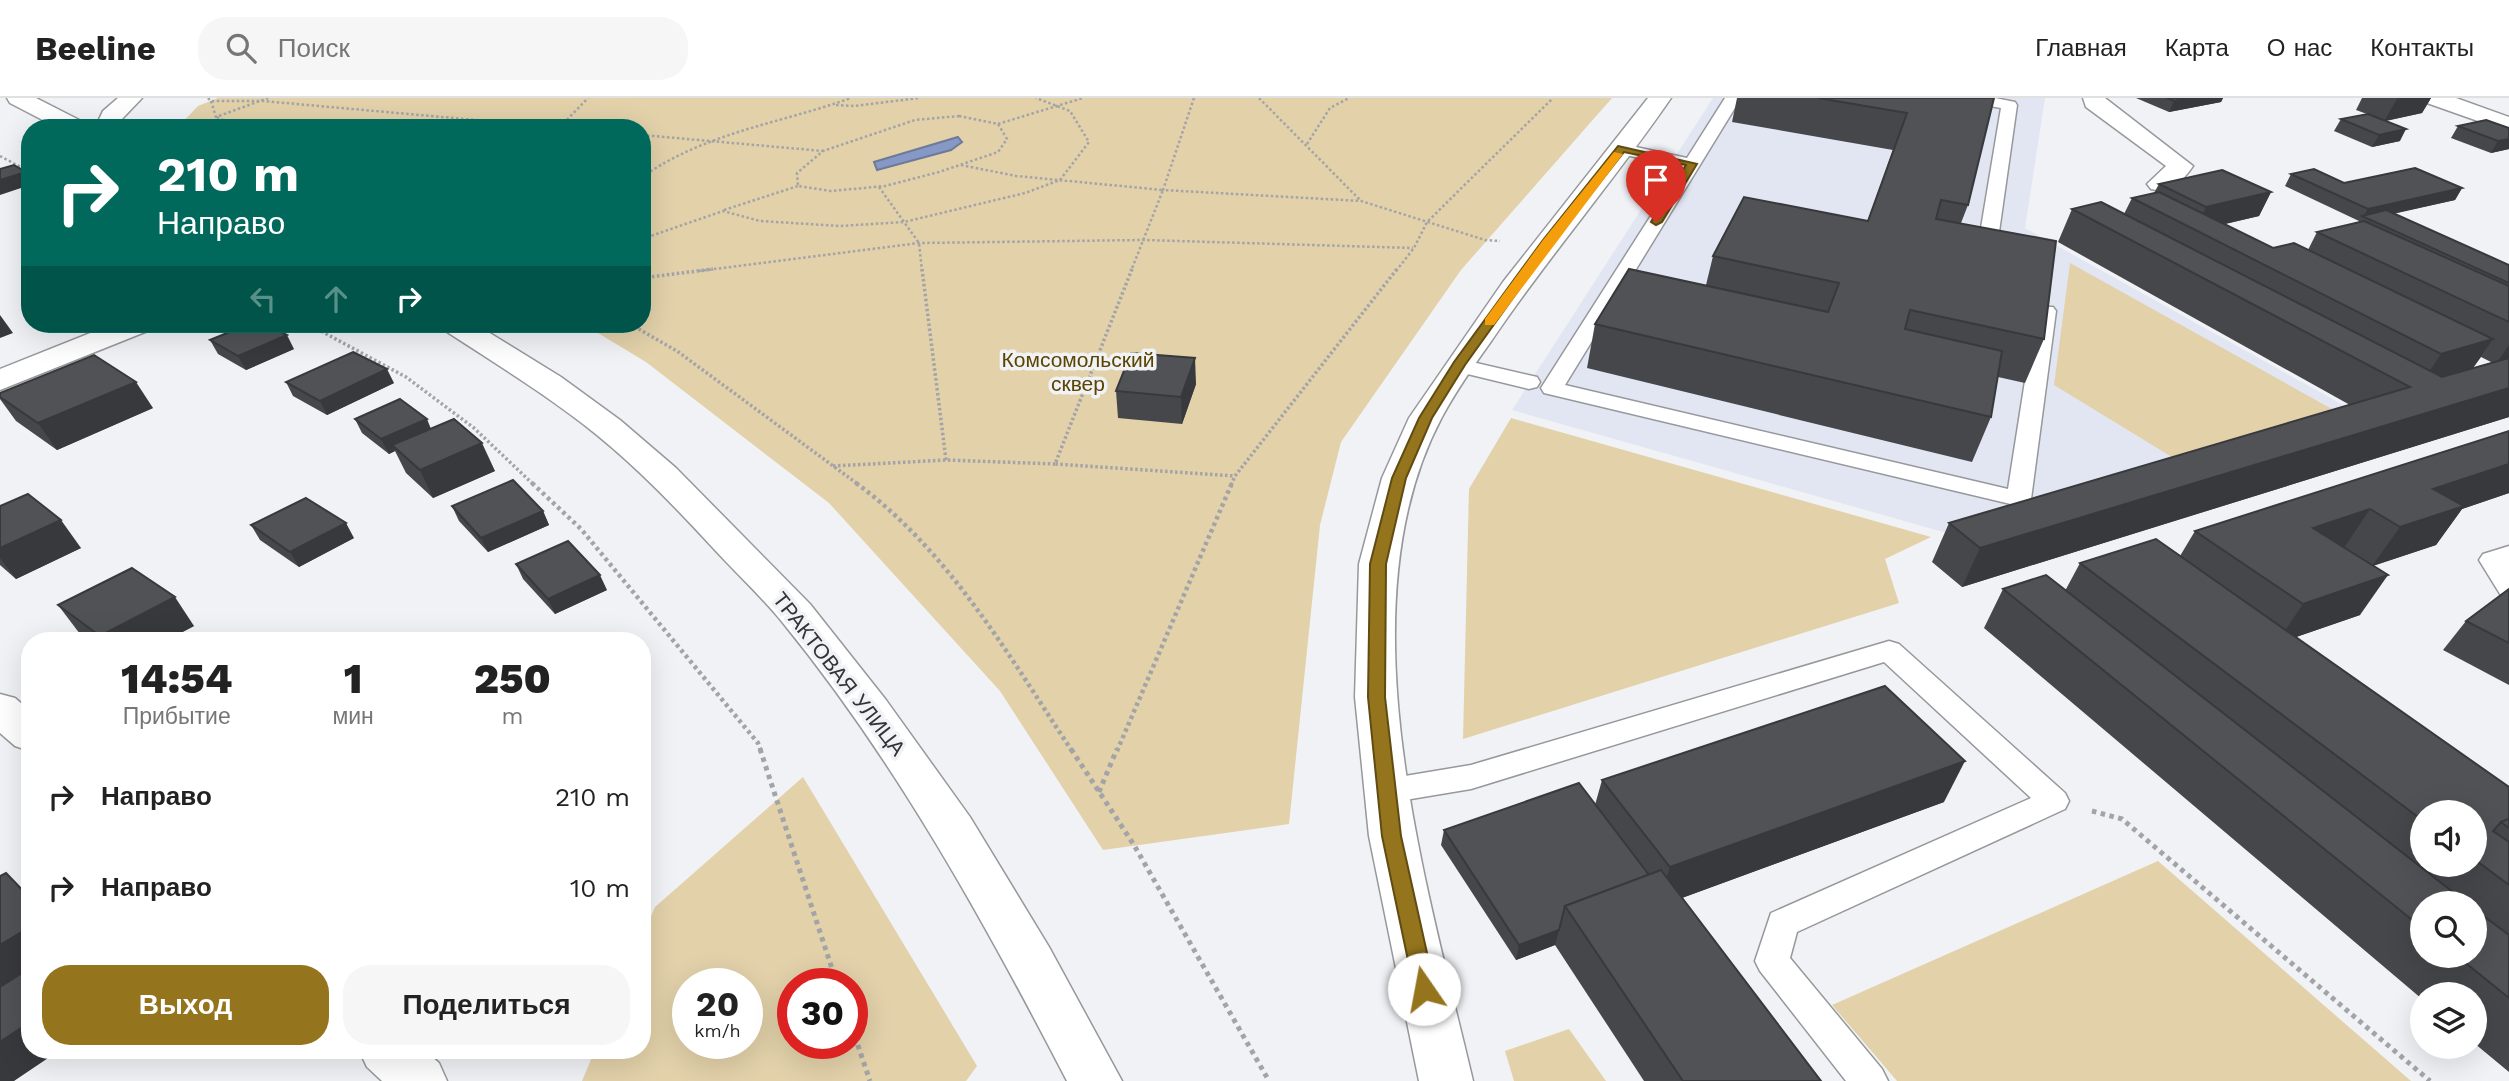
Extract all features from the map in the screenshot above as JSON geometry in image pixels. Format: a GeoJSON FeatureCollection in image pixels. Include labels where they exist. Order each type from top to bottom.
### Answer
{"type":"FeatureCollection","features":[{"type":"Feature","properties":{"kind":"street"},"geometry":{"type":"LineString","coordinates":[[18,98],[59,119]]}},
{"type":"Feature","properties":{"kind":"street"},"geometry":{"type":"LineString","coordinates":[[110,119],[131,98]]}},
{"type":"Feature","properties":{"kind":"street"},"geometry":{"type":"LineString","coordinates":[[1446,1081],[1392,836],[1376,697],[1378,564],[1399,478],[1425,418],[1459,365],[1547,243],[1660,98]]}},
{"type":"Feature","properties":{"kind":"street"},"geometry":{"type":"LineString","coordinates":[[2094,98],[2094,102],[2181,166],[2160,184]]}},
{"type":"Feature","properties":{"kind":"street"},"geometry":{"type":"LineString","coordinates":[[2435,98],[2509,125]]}},
{"type":"Feature","properties":{"kind":"street"},"geometry":{"type":"LineString","coordinates":[[0,380],[117,333]]}},
{"type":"Feature","properties":{"kind":"street","name":"ТРАКТОВАЯ УЛИЦА"},"geometry":{"type":"LineString","coordinates":[[469,333],[540,377],[608,427],[664,475],[796,613],[870,711],[954,830],[1031,962],[1095,1081]]}},
{"type":"Feature","properties":{"kind":"street"},"geometry":{"type":"LineString","coordinates":[[0,709],[21,727]]}},
{"type":"Feature","properties":{"kind":"street"},"geometry":{"type":"LineString","coordinates":[[396,1059],[420,1081]]}},
{"type":"Feature","properties":{"kind":"lane"},"geometry":{"type":"LineString","coordinates":[[1734,98],[1552,388],[2020,499],[2049,287]]}},
{"type":"Feature","properties":{"kind":"lane"},"geometry":{"type":"LineString","coordinates":[[1967,98],[2009,105],[1989,234],[2031,260]]}},
{"type":"Feature","properties":{"kind":"lane"},"geometry":{"type":"LineString","coordinates":[[1622,149],[1692,164]]}},
{"type":"Feature","properties":{"kind":"lane"},"geometry":{"type":"LineString","coordinates":[[1459,365],[1530,382]]}},
{"type":"Feature","properties":{"kind":"lane"},"geometry":{"type":"LineString","coordinates":[[2509,554],[2492,560],[2509,588]]}},
{"type":"Feature","properties":{"kind":"lane"},"geometry":{"type":"LineString","coordinates":[[1387,791],[1471,777],[1889,651],[2054,801],[1783,923],[1772,961],[1869,1081]]}},
{"type":"Feature","properties":{"kind":"path"},"geometry":{"type":"LineString","coordinates":[[216,117],[268,98]]}},
{"type":"Feature","properties":{"kind":"path"},"geometry":{"type":"LineString","coordinates":[[567,119],[589,98]]}},
{"type":"Feature","properties":{"kind":"path"},"geometry":{"type":"LineString","coordinates":[[651,170],[663,160],[703,140],[813,113],[850,98]]}},
{"type":"Feature","properties":{"kind":"path"},"geometry":{"type":"LineString","coordinates":[[834,105],[853,106],[919,98]]}},
{"type":"Feature","properties":{"kind":"path"},"geometry":{"type":"LineString","coordinates":[[723,211],[760,221],[840,226],[904,222],[1026,192],[1060,180],[1089,142],[1077,116],[1062,104],[1036,98]]}},
{"type":"Feature","properties":{"kind":"path"},"geometry":{"type":"LineString","coordinates":[[798,186],[797,173],[823,151],[915,120],[959,116],[998,124],[1083,98]]}},
{"type":"Feature","properties":{"kind":"path"},"geometry":{"type":"LineString","coordinates":[[1055,464],[1163,190],[1194,98]]}},
{"type":"Feature","properties":{"kind":"path"},"geometry":{"type":"LineString","coordinates":[[1259,98],[1361,201]]}},
{"type":"Feature","properties":{"kind":"path"},"geometry":{"type":"LineString","coordinates":[[1307,144],[1330,108],[1349,98]]}},
{"type":"Feature","properties":{"kind":"path"},"geometry":{"type":"LineString","coordinates":[[1099,792],[1235,477],[1414,248],[1427,222],[1553,98]]}},
{"type":"Feature","properties":{"kind":"path"},"geometry":{"type":"LineString","coordinates":[[220,119],[216,117],[209,99],[263,101],[468,119]]}},
{"type":"Feature","properties":{"kind":"path"},"geometry":{"type":"LineString","coordinates":[[651,236],[798,186],[831,191],[878,186],[961,165],[998,152],[1007,139],[998,124]]}},
{"type":"Feature","properties":{"kind":"path"},"geometry":{"type":"LineString","coordinates":[[651,136],[823,151]]}},
{"type":"Feature","properties":{"kind":"path"},"geometry":{"type":"LineString","coordinates":[[0,156],[21,167]]}},
{"type":"Feature","properties":{"kind":"path"},"geometry":{"type":"LineString","coordinates":[[961,165],[1016,176],[1163,190],[1361,201],[1485,240],[1547,243]]}},
{"type":"Feature","properties":{"kind":"path"},"geometry":{"type":"LineString","coordinates":[[878,186],[919,243],[946,460]]}},
{"type":"Feature","properties":{"kind":"path"},"geometry":{"type":"LineString","coordinates":[[651,277],[919,243],[1144,240],[1414,248]]}},
{"type":"Feature","properties":{"kind":"path"},"geometry":{"type":"LineString","coordinates":[[325,333],[406,377],[483,437],[581,528],[758,743],[832,968]]}},
{"type":"Feature","properties":{"kind":"path"},"geometry":{"type":"LineString","coordinates":[[646,333],[677,351],[898,517],[981,613],[1134,845],[1269,1081]]}},
{"type":"Feature","properties":{"kind":"path"},"geometry":{"type":"LineString","coordinates":[[831,466],[946,460],[1055,464],[1235,477]]}},
{"type":"Feature","properties":{"kind":"path"},"geometry":{"type":"LineString","coordinates":[[2054,801],[2122,819],[2430,1081]]}},
{"type":"Feature","properties":{"kind":"path"},"geometry":{"type":"LineString","coordinates":[[863,1059],[870,1081]]}},
{"type":"Feature","properties":{"kind":"shaded area"},"geometry":{"type":"Polygon","coordinates":[[[1713,98],[2045,98],[2025,228],[2370,420],[1968,539],[1512,410],[1713,98]]]}},
{"type":"Feature","properties":{"kind":"green space","name":"Комсомольский сквер"},"geometry":{"type":"Polygon","coordinates":[[[218,98],[1612,98],[1461,270],[1341,442],[1320,525],[1289,824],[1103,850],[1000,691],[829,503],[646,362],[598,333],[651,333],[651,119],[186,119],[198,106],[218,98]]]}},
{"type":"Feature","properties":{"kind":"green space"},"geometry":{"type":"Polygon","coordinates":[[[2070,263],[2339,413],[2185,465],[2054,385],[2070,263]]]}},
{"type":"Feature","properties":{"kind":"green space"},"geometry":{"type":"Polygon","coordinates":[[[1511,418],[1931,537],[1885,559],[1899,603],[1463,739],[1469,489],[1511,418]]]}},
{"type":"Feature","properties":{"kind":"green space"},"geometry":{"type":"Polygon","coordinates":[[[803,777],[977,1066],[966,1081],[582,1081],[591,1059],[651,1059],[651,916],[655,907],[803,777]]]}},
{"type":"Feature","properties":{"kind":"green space"},"geometry":{"type":"Polygon","coordinates":[[[2158,861],[2411,1081],[1897,1081],[1832,1005],[2158,861]]]}},
{"type":"Feature","properties":{"kind":"green space"},"geometry":{"type":"Polygon","coordinates":[[[1569,1029],[1606,1081],[1514,1081],[1505,1051],[1569,1029]]]}},
{"type":"Feature","properties":{"kind":"water"},"geometry":{"type":"Polygon","coordinates":[[[958,137],[962,142],[951,150],[877,170],[874,162],[958,137]]]}},
{"type":"Feature","properties":{"kind":"building"},"geometry":{"type":"Polygon","coordinates":[[[1818,98],[1994,98],[1968,205],[1941,200],[1936,219],[2056,241],[2044,339],[1910,310],[1905,329],[2002,351],[1991,417],[1595,324],[1629,269],[1828,312],[1839,283],[1713,256],[1744,197],[1868,221],[1907,113],[1818,98]]]}},
{"type":"Feature","properties":{"kind":"building"},"geometry":{"type":"Polygon","coordinates":[[[2167,98],[2188,98],[2174,101],[2167,98]]]}},
{"type":"Feature","properties":{"kind":"building"},"geometry":{"type":"Polygon","coordinates":[[[2368,114],[2406,129],[2379,135],[2341,119],[2368,114]]]}},
{"type":"Feature","properties":{"kind":"building"},"geometry":{"type":"Polygon","coordinates":[[[2486,120],[2509,128],[2509,139],[2498,141],[2458,126],[2486,120]]]}},
{"type":"Feature","properties":{"kind":"building"},"geometry":{"type":"Polygon","coordinates":[[[14,165],[21,169],[21,174],[0,180],[0,169],[14,165]]]}},
{"type":"Feature","properties":{"kind":"building"},"geometry":{"type":"Polygon","coordinates":[[[2415,168],[2462,188],[2368,209],[2291,174],[2314,169],[2344,183],[2415,168]]]}},
{"type":"Feature","properties":{"kind":"building"},"geometry":{"type":"Polygon","coordinates":[[[2222,170],[2271,192],[2206,207],[2159,184],[2222,170]]]}},
{"type":"Feature","properties":{"kind":"building"},"geometry":{"type":"Polygon","coordinates":[[[2159,192],[2273,248],[2294,243],[2493,339],[2441,354],[2132,198],[2159,192]]]}},
{"type":"Feature","properties":{"kind":"building"},"geometry":{"type":"Polygon","coordinates":[[[2101,202],[2442,377],[2509,358],[2509,388],[1980,548],[1949,523],[2410,387],[2072,209],[2101,202]]]}},
{"type":"Feature","properties":{"kind":"building"},"geometry":{"type":"Polygon","coordinates":[[[2386,210],[2509,265],[2509,283],[2362,216],[2386,210]]]}},
{"type":"Feature","properties":{"kind":"building"},"geometry":{"type":"Polygon","coordinates":[[[2364,221],[2509,286],[2509,322],[2317,232],[2364,221]]]}},
{"type":"Feature","properties":{"kind":"building"},"geometry":{"type":"Polygon","coordinates":[[[227,333],[287,335],[238,356],[210,340],[227,333]]]}},
{"type":"Feature","properties":{"kind":"building"},"geometry":{"type":"Polygon","coordinates":[[[353,352],[387,369],[320,401],[286,382],[353,352]]]}},
{"type":"Feature","properties":{"kind":"building"},"geometry":{"type":"Polygon","coordinates":[[[1131,353],[1195,358],[1181,397],[1116,391],[1131,353]]]}},
{"type":"Feature","properties":{"kind":"building"},"geometry":{"type":"Polygon","coordinates":[[[94,355],[136,382],[38,423],[0,397],[0,393],[94,355]]]}},
{"type":"Feature","properties":{"kind":"building"},"geometry":{"type":"Polygon","coordinates":[[[400,399],[427,419],[381,439],[355,419],[400,399]]]}},
{"type":"Feature","properties":{"kind":"building"},"geometry":{"type":"Polygon","coordinates":[[[454,419],[482,443],[420,470],[392,445],[454,419]]]}},
{"type":"Feature","properties":{"kind":"building"},"geometry":{"type":"Polygon","coordinates":[[[2509,431],[2509,464],[2433,489],[2464,506],[2400,527],[2370,509],[2313,528],[2388,575],[2303,604],[2195,531],[2509,431]]]}},
{"type":"Feature","properties":{"kind":"building"},"geometry":{"type":"Polygon","coordinates":[[[513,480],[543,511],[481,538],[452,506],[513,480]]]}},
{"type":"Feature","properties":{"kind":"building"},"geometry":{"type":"Polygon","coordinates":[[[28,494],[61,520],[0,548],[0,506],[28,494]]]}},
{"type":"Feature","properties":{"kind":"building"},"geometry":{"type":"Polygon","coordinates":[[[306,498],[346,523],[290,552],[251,525],[306,498]]]}},
{"type":"Feature","properties":{"kind":"building"},"geometry":{"type":"Polygon","coordinates":[[[2156,539],[2509,787],[2509,819],[2501,822],[2493,831],[2509,842],[2509,885],[2487,869],[2487,800],[2410,800],[2410,811],[2080,563],[2156,539]]]}},
{"type":"Feature","properties":{"kind":"building"},"geometry":{"type":"Polygon","coordinates":[[[568,541],[600,575],[548,599],[516,564],[568,541]]]}},
{"type":"Feature","properties":{"kind":"building"},"geometry":{"type":"Polygon","coordinates":[[[132,568],[175,597],[108,632],[95,632],[58,605],[132,568]]]}},
{"type":"Feature","properties":{"kind":"building"},"geometry":{"type":"Polygon","coordinates":[[[2046,575],[2410,859],[2410,877],[2434,877],[2452,891],[2410,891],[2410,918],[2003,589],[2046,575]]]}},
{"type":"Feature","properties":{"kind":"building"},"geometry":{"type":"Polygon","coordinates":[[[2509,589],[2509,643],[2466,621],[2509,589]]]}},
{"type":"Feature","properties":{"kind":"building"},"geometry":{"type":"Polygon","coordinates":[[[1885,686],[1965,761],[1670,867],[1602,780],[1885,686]]]}},
{"type":"Feature","properties":{"kind":"building"},"geometry":{"type":"Polygon","coordinates":[[[1579,783],[1649,875],[1565,906],[1559,930],[1519,945],[1444,830],[1579,783]]]}},
{"type":"Feature","properties":{"kind":"building"},"geometry":{"type":"Polygon","coordinates":[[[2509,819],[2509,828],[2501,822],[2509,819]]]}},
{"type":"Feature","properties":{"kind":"building"},"geometry":{"type":"Polygon","coordinates":[[[1661,870],[1821,1081],[1683,1081],[1565,906],[1661,870]]]}},
{"type":"Feature","properties":{"kind":"building"},"geometry":{"type":"Polygon","coordinates":[[[6,873],[21,889],[21,932],[0,945],[0,876],[6,873]]]}},
{"type":"Feature","properties":{"kind":"building"},"geometry":{"type":"Polygon","coordinates":[[[2487,919],[2509,935],[2509,998],[2472,968],[2487,968],[2487,919]]]}},
{"type":"Feature","properties":{"kind":"building"},"geometry":{"type":"Polygon","coordinates":[[[21,974],[21,1028],[0,1042],[0,987],[21,974]]]}},
{"type":"Feature","properties":{"kind":"slow traffic"},"geometry":{"type":"LineString","coordinates":[[1489,322],[1547,243],[1618,154]]}},
{"type":"Feature","properties":{"kind":"route"},"geometry":{"type":"LineString","coordinates":[[1424,989],[1392,836],[1376,697],[1378,564],[1399,478],[1425,418],[1459,365],[1513,288],[1622,149],[1692,164],[1656,222]]}}]}
